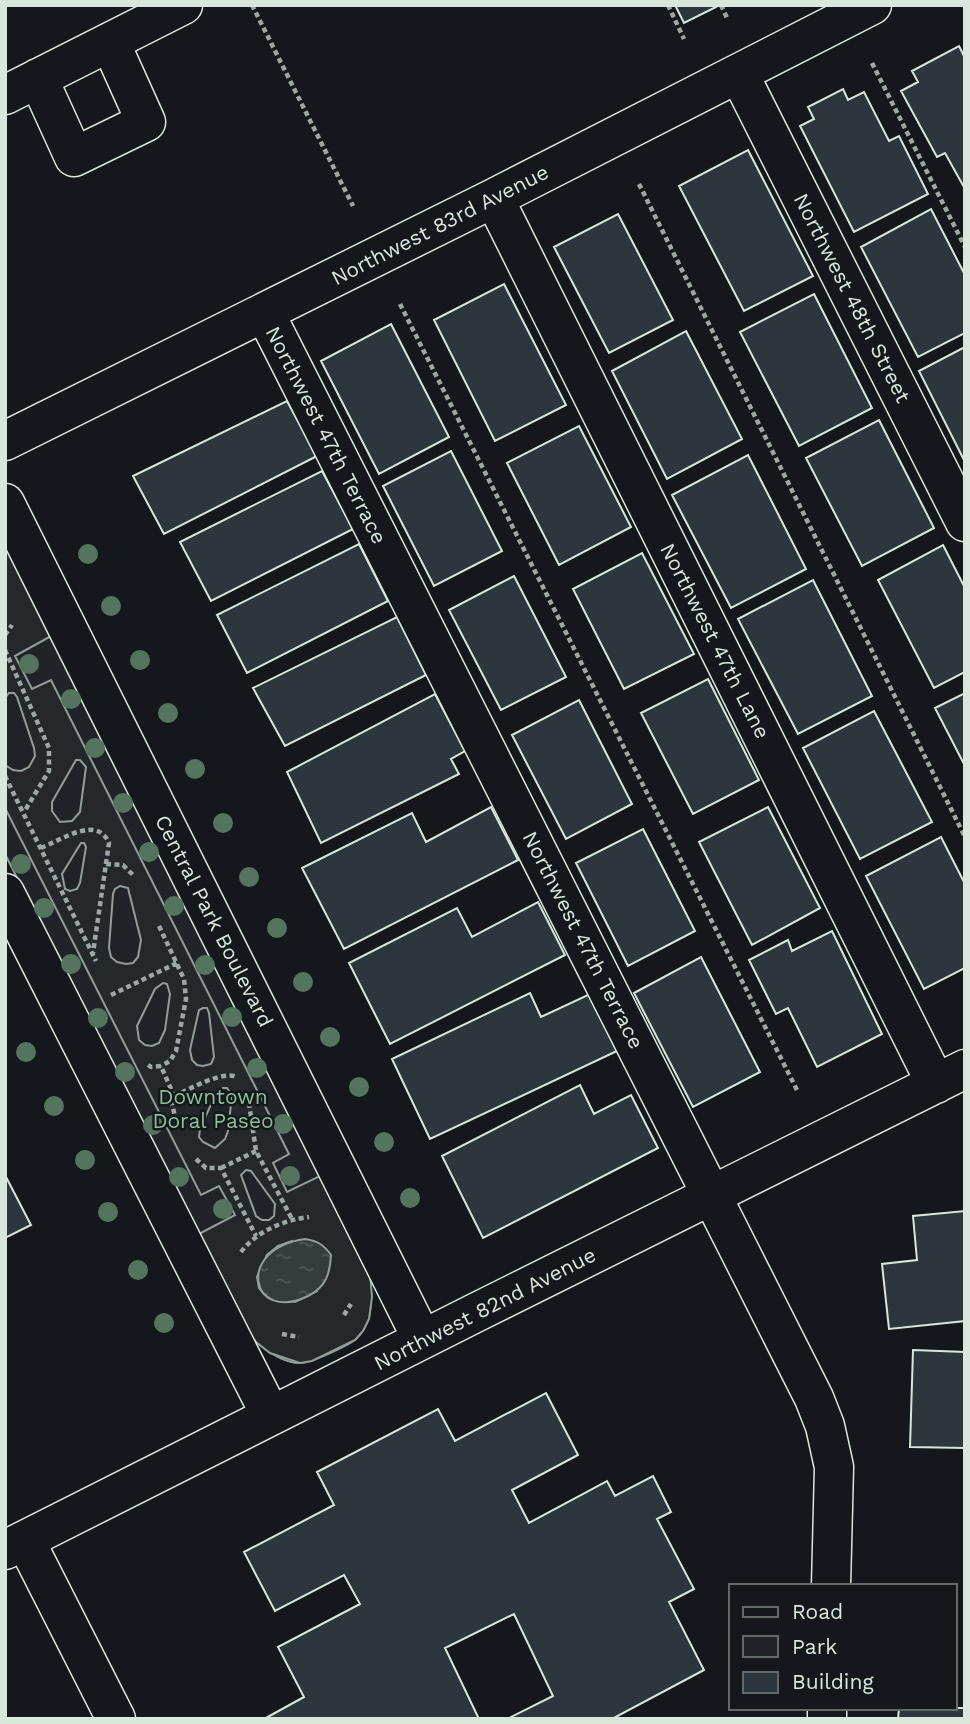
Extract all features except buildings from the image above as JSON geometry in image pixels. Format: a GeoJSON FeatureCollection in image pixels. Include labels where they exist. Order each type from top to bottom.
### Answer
{"type":"FeatureCollection","features":[{"type":"Feature","properties":{"kind":"street"},"geometry":{"type":"LineString","coordinates":[[110,42],[146,122],[74,157],[21,87],[183,5]]}},
{"type":"Feature","properties":{"kind":"street","name":"Northwest 83rd Avenue"},"geometry":{"type":"LineString","coordinates":[[5,441],[739,75],[872,5]]}},
{"type":"Feature","properties":{"kind":"street","name":"Northwest 48th Street"},"geometry":{"type":"LineString","coordinates":[[739,75],[965,522]]}},
{"type":"Feature","properties":{"kind":"street","name":"Northwest 47th Lane"},"geometry":{"type":"LineString","coordinates":[[494,198],[950,1077]]}},
{"type":"Feature","properties":{"kind":"street","name":"Northwest 47th Terrace"},"geometry":{"type":"LineString","coordinates":[[265,313],[814,1398],[831,1448],[835,1486],[831,1584]]}},
{"type":"Feature","properties":{"kind":"street","name":"Central Park Boulevard"},"geometry":{"type":"LineString","coordinates":[[5,503],[422,1339]]}},
{"type":"Feature","properties":{"kind":"street"},"geometry":{"type":"LineString","coordinates":[[5,893],[271,1416]]}},
{"type":"Feature","properties":{"kind":"street","name":"Northwest 82nd Avenue"},"geometry":{"type":"LineString","coordinates":[[15,1545],[950,1077]]}},
{"type":"Feature","properties":{"kind":"street"},"geometry":{"type":"LineString","coordinates":[[15,1545],[116,1719]]}},
{"type":"Feature","properties":{"kind":"path"},"geometry":{"type":"LineString","coordinates":[[252,5],[353,206]]}},
{"type":"Feature","properties":{"kind":"path"},"geometry":{"type":"LineString","coordinates":[[668,5],[684,39]]}},
{"type":"Feature","properties":{"kind":"path"},"geometry":{"type":"LineString","coordinates":[[721,5],[727,18]]}},
{"type":"Feature","properties":{"kind":"path"},"geometry":{"type":"LineString","coordinates":[[872,62],[965,247]]}},
{"type":"Feature","properties":{"kind":"path"},"geometry":{"type":"LineString","coordinates":[[639,184],[965,837]]}},
{"type":"Feature","properties":{"kind":"path"},"geometry":{"type":"LineString","coordinates":[[400,304],[798,1092]]}},
{"type":"Feature","properties":{"kind":"path"},"geometry":{"type":"LineString","coordinates":[[5,650],[49,748],[48,771],[23,813]]}},
{"type":"Feature","properties":{"kind":"path"},"geometry":{"type":"LineString","coordinates":[[5,776],[97,964]]}},
{"type":"Feature","properties":{"kind":"path"},"geometry":{"type":"LineString","coordinates":[[41,848],[88,829],[97,828],[105,834],[109,843],[93,953]]}},
{"type":"Feature","properties":{"kind":"path"},"geometry":{"type":"LineString","coordinates":[[106,864],[123,865],[133,873],[139,884]]}},
{"type":"Feature","properties":{"kind":"path"},"geometry":{"type":"LineString","coordinates":[[141,1059],[151,1067],[162,1066],[170,1060],[176,1051],[186,999],[184,979],[155,918]]}},
{"type":"Feature","properties":{"kind":"path"},"geometry":{"type":"LineString","coordinates":[[107,985],[111,995],[177,963]]}},
{"type":"Feature","properties":{"kind":"path"},"geometry":{"type":"LineString","coordinates":[[162,1066],[174,1096],[174,1115],[179,1125]]}},
{"type":"Feature","properties":{"kind":"path"},"geometry":{"type":"LineString","coordinates":[[174,1096],[222,1076],[232,1075],[242,1080]]}},
{"type":"Feature","properties":{"kind":"path"},"geometry":{"type":"LineString","coordinates":[[247,1091],[256,1152],[292,1219]]}},
{"type":"Feature","properties":{"kind":"path"},"geometry":{"type":"LineString","coordinates":[[195,1158],[206,1168],[221,1168],[256,1152]]}},
{"type":"Feature","properties":{"kind":"path"},"geometry":{"type":"LineString","coordinates":[[221,1168],[256,1236]]}},
{"type":"Feature","properties":{"kind":"path"},"geometry":{"type":"LineString","coordinates":[[239,1258],[242,1250],[256,1236],[292,1219],[314,1216]]}},
{"type":"Feature","properties":{"kind":"path"},"geometry":{"type":"LineString","coordinates":[[344,1315],[354,1295]]}},
{"type":"Feature","properties":{"kind":"path"},"geometry":{"type":"LineString","coordinates":[[277,1333],[299,1336]]}},
{"type":"Feature","properties":{"kind":"green space","name":"Downtown Doral Paseo"},"geometry":{"type":"Polygon","coordinates":[[[5,545],[364,1253],[371,1293],[367,1323],[355,1340],[320,1358],[300,1363],[288,1361],[256,1342],[197,1235],[5,854],[5,545]]]}},
{"type":"Feature","properties":{"kind":"shaded area","name":"Downtown Doral Paseo"},"geometry":{"type":"Polygon","coordinates":[[[5,545],[53,635],[15,656],[32,689],[51,680],[289,1154],[273,1163],[287,1192],[324,1174],[370,1274],[372,1297],[369,1319],[355,1340],[312,1361],[300,1363],[270,1353],[256,1342],[245,1328],[197,1235],[235,1215],[219,1186],[201,1195],[5,808],[5,765],[21,771],[29,767],[35,756],[17,697],[14,693],[9,693],[5,698],[5,545]],[[76,760],[52,802],[52,811],[60,822],[72,821],[80,812],[86,767],[80,760],[76,760]],[[81,843],[62,874],[65,889],[77,889],[80,883],[86,847],[84,843],[81,843]],[[120,886],[113,894],[109,948],[111,957],[117,962],[133,963],[138,957],[141,940],[128,888],[120,886]],[[163,983],[155,989],[137,1026],[139,1040],[145,1045],[159,1043],[165,1030],[170,994],[167,984],[163,983]],[[207,1008],[199,1010],[190,1050],[192,1060],[197,1065],[211,1064],[214,1057],[207,1008]],[[227,1088],[217,1091],[199,1137],[215,1148],[225,1139],[232,1095],[227,1088]],[[246,1170],[241,1175],[256,1216],[269,1220],[274,1216],[275,1204],[251,1171],[246,1170]],[[292,1241],[278,1246],[267,1255],[257,1277],[259,1288],[265,1295],[295,1302],[317,1291],[292,1241]]]}},
{"type":"Feature","properties":{"kind":"water"},"geometry":{"type":"Polygon","coordinates":[[[305,1239],[320,1244],[331,1255],[326,1279],[308,1296],[289,1302],[274,1300],[263,1293],[258,1282],[260,1269],[267,1256],[282,1245],[305,1239]]]}}]}
